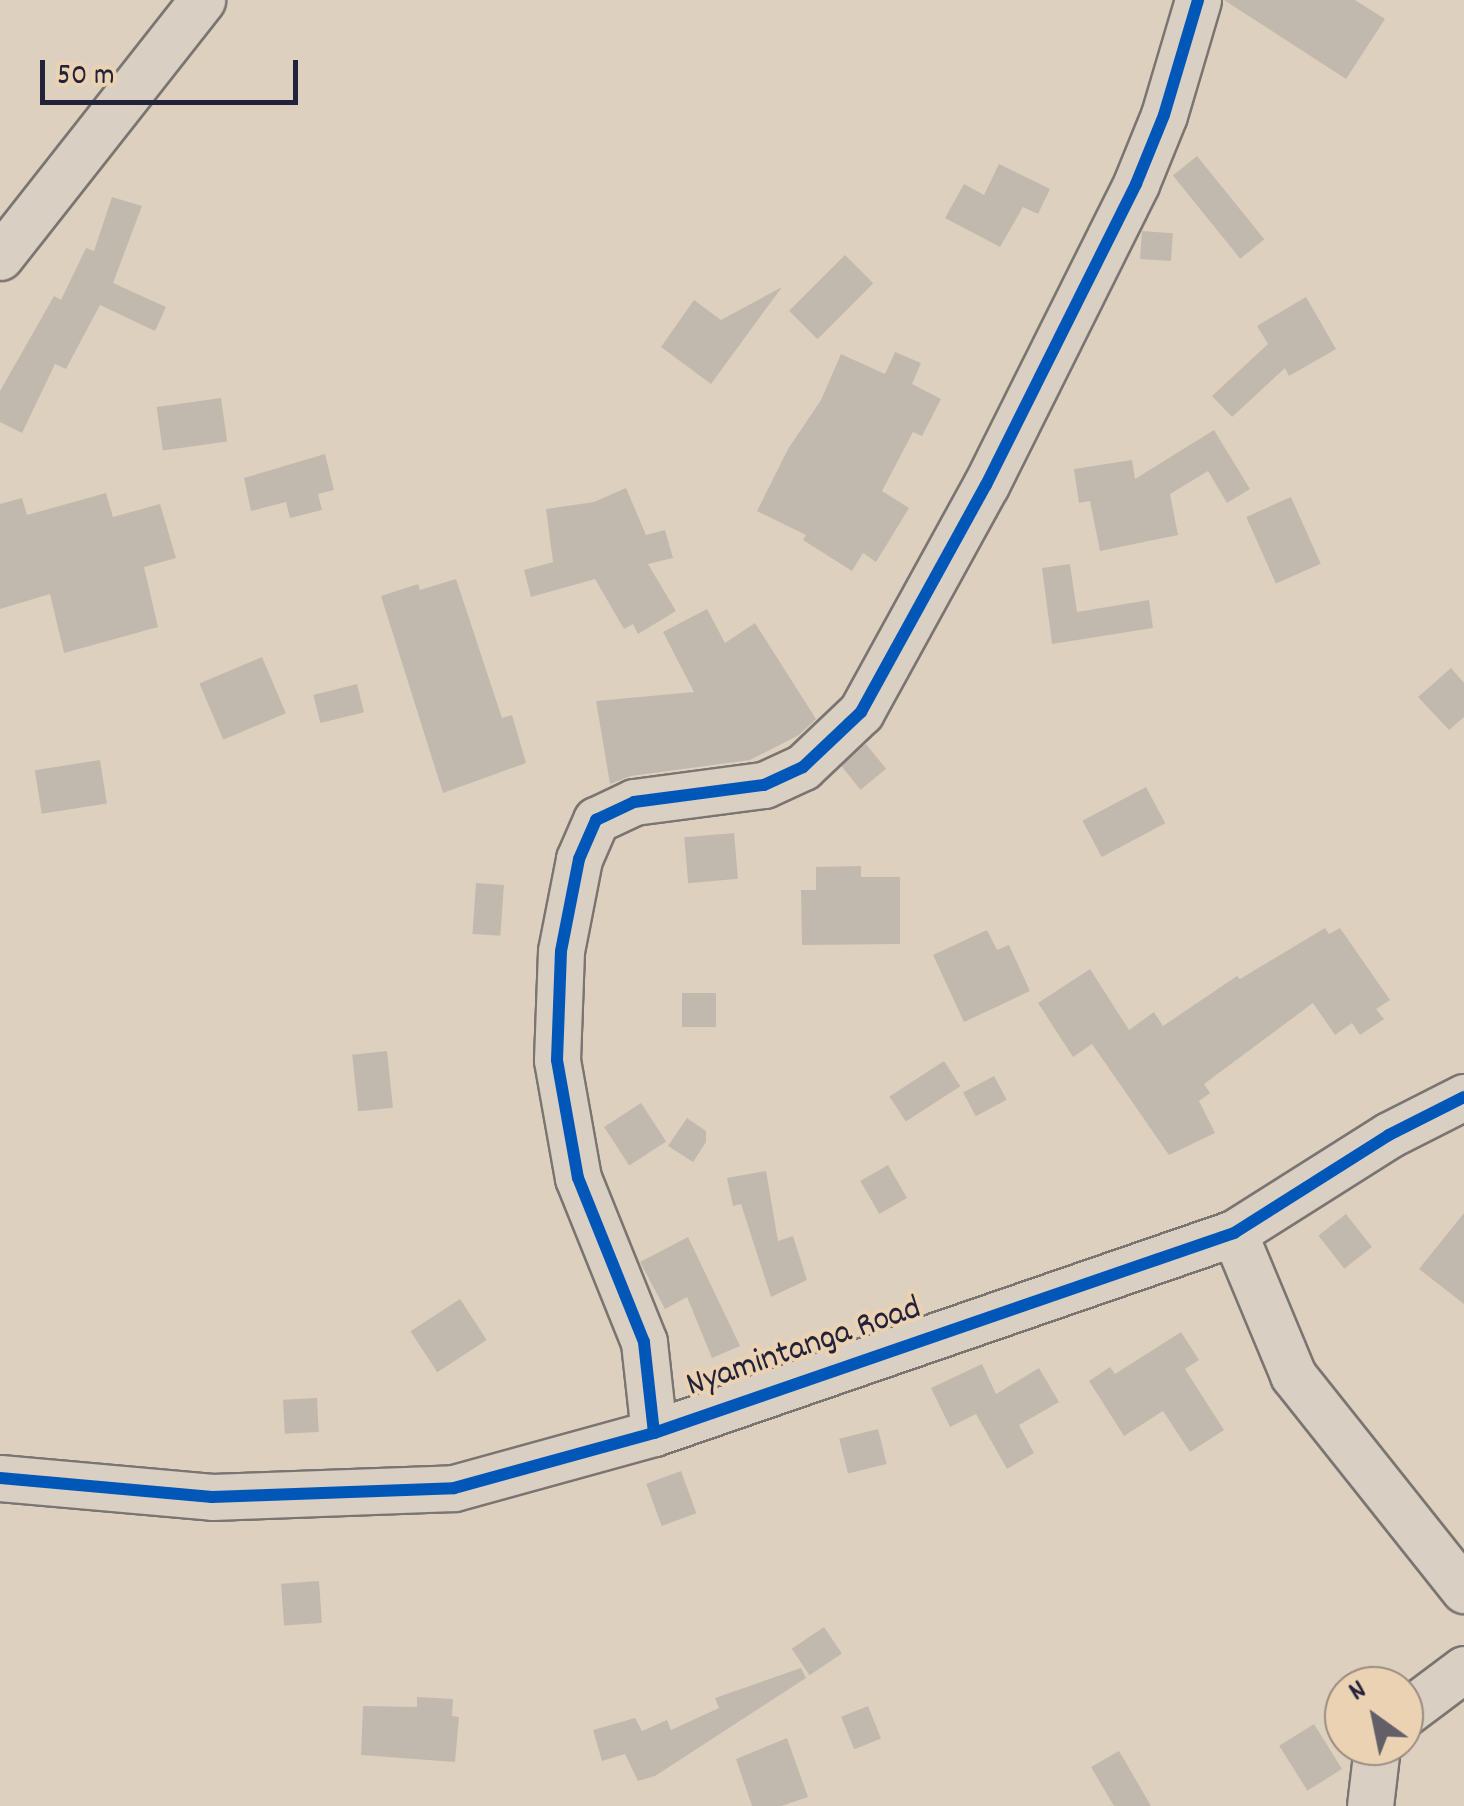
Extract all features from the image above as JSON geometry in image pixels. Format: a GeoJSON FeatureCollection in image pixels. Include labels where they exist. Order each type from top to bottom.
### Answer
{"type":"FeatureCollection","features":[{"type":"Feature","properties":{"kind":"street"},"geometry":{"type":"LineString","coordinates":[[0,256],[202,0]]}},
{"type":"Feature","properties":{"kind":"street"},"geometry":{"type":"LineString","coordinates":[[654,1433],[644,1342],[578,1178],[558,1060],[561,952],[578,859],[596,820],[634,802],[764,784],[804,767],[861,712],[986,485],[1136,184],[1164,116],[1198,0]]}},
{"type":"Feature","properties":{"kind":"street","name":"Nyamintanga Road"},"geometry":{"type":"LineString","coordinates":[[0,1478],[212,1498],[454,1488],[654,1433],[1234,1233],[1389,1136],[1464,1097]]}},
{"type":"Feature","properties":{"kind":"street"},"geometry":{"type":"LineString","coordinates":[[1234,1233],[1293,1375],[1464,1590]]}},
{"type":"Feature","properties":{"kind":"street"},"geometry":{"type":"LineString","coordinates":[[1424,1699],[1464,1670]]}},
{"type":"Feature","properties":{"kind":"street"},"geometry":{"type":"LineString","coordinates":[[1370,1806],[1374,1766]]}},
{"type":"Feature","properties":{"kind":"building"},"geometry":{"type":"Polygon","coordinates":[[[1224,0],[1355,0],[1385,19],[1346,79],[1224,0]]]}},
{"type":"Feature","properties":{"kind":"building"},"geometry":{"type":"Polygon","coordinates":[[[1197,156],[1264,239],[1240,259],[1173,176],[1197,156]]]}},
{"type":"Feature","properties":{"kind":"building"},"geometry":{"type":"Polygon","coordinates":[[[999,164],[1050,189],[1038,214],[1023,207],[1000,247],[945,218],[964,184],[984,195],[999,164]]]}},
{"type":"Feature","properties":{"kind":"building"},"geometry":{"type":"Polygon","coordinates":[[[112,197],[142,206],[113,283],[166,307],[155,331],[100,305],[66,369],[55,364],[22,433],[0,422],[0,391],[54,296],[61,300],[86,248],[94,251],[112,197]]]}},
{"type":"Feature","properties":{"kind":"building"},"geometry":{"type":"Polygon","coordinates":[[[1142,231],[1173,233],[1171,261],[1140,259],[1142,231]]]}},
{"type":"Feature","properties":{"kind":"building"},"geometry":{"type":"Polygon","coordinates":[[[845,255],[873,283],[817,339],[789,311],[845,255]]]}},
{"type":"Feature","properties":{"kind":"building"},"geometry":{"type":"Polygon","coordinates":[[[782,287],[711,384],[661,347],[694,300],[721,320],[782,287]]]}},
{"type":"Feature","properties":{"kind":"building"},"geometry":{"type":"Polygon","coordinates":[[[1306,297],[1336,349],[1289,376],[1285,368],[1232,417],[1212,396],[1268,344],[1257,326],[1306,297]]]}},
{"type":"Feature","properties":{"kind":"building"},"geometry":{"type":"Polygon","coordinates":[[[895,352],[921,363],[912,384],[941,399],[922,436],[913,432],[882,491],[909,508],[876,562],[863,553],[852,571],[803,540],[806,535],[757,511],[788,449],[821,400],[841,354],[885,374],[895,352]]]}},
{"type":"Feature","properties":{"kind":"building"},"geometry":{"type":"Polygon","coordinates":[[[221,398],[227,442],[163,451],[157,407],[221,398]]]}},
{"type":"Feature","properties":{"kind":"building"},"geometry":{"type":"Polygon","coordinates":[[[1214,430],[1250,489],[1227,503],[1208,471],[1170,494],[1178,535],[1100,551],[1090,501],[1079,503],[1074,469],[1132,460],[1135,479],[1214,430]]]}},
{"type":"Feature","properties":{"kind":"building"},"geometry":{"type":"Polygon","coordinates":[[[325,454],[334,490],[318,494],[322,510],[290,518],[286,502],[251,511],[244,478],[325,454]]]}},
{"type":"Feature","properties":{"kind":"building"},"geometry":{"type":"Polygon","coordinates":[[[626,488],[646,535],[665,530],[673,558],[648,564],[676,611],[638,634],[633,624],[624,629],[595,579],[531,597],[524,570],[553,562],[546,509],[594,502],[626,488]]]}},
{"type":"Feature","properties":{"kind":"building"},"geometry":{"type":"Polygon","coordinates":[[[106,493],[113,517],[160,504],[176,558],[144,567],[158,627],[64,653],[50,594],[0,609],[0,504],[22,498],[27,515],[106,493]]]}},
{"type":"Feature","properties":{"kind":"building"},"geometry":{"type":"Polygon","coordinates":[[[1291,497],[1321,564],[1276,584],[1246,517],[1291,497]]]}},
{"type":"Feature","properties":{"kind":"building"},"geometry":{"type":"Polygon","coordinates":[[[1070,564],[1077,612],[1149,600],[1153,628],[1052,644],[1042,568],[1070,564]]]}},
{"type":"Feature","properties":{"kind":"building"},"geometry":{"type":"Polygon","coordinates":[[[456,579],[502,718],[512,715],[526,763],[443,793],[381,596],[418,584],[420,590],[456,579]]]}},
{"type":"Feature","properties":{"kind":"building"},"geometry":{"type":"Polygon","coordinates":[[[707,609],[725,643],[755,623],[816,719],[799,735],[750,760],[631,776],[610,784],[596,701],[694,692],[663,632],[707,609]]]}},
{"type":"Feature","properties":{"kind":"building"},"geometry":{"type":"Polygon","coordinates":[[[262,657],[286,713],[223,740],[199,684],[262,657]]]}},
{"type":"Feature","properties":{"kind":"building"},"geometry":{"type":"Polygon","coordinates":[[[1451,668],[1464,683],[1464,717],[1449,730],[1418,697],[1451,668]]]}},
{"type":"Feature","properties":{"kind":"building"},"geometry":{"type":"Polygon","coordinates":[[[357,684],[364,712],[320,723],[313,695],[357,684]]]}},
{"type":"Feature","properties":{"kind":"building"},"geometry":{"type":"Polygon","coordinates":[[[866,744],[886,769],[860,790],[840,765],[866,744]]]}},
{"type":"Feature","properties":{"kind":"building"},"geometry":{"type":"Polygon","coordinates":[[[100,760],[107,803],[42,814],[35,770],[100,760]]]}},
{"type":"Feature","properties":{"kind":"building"},"geometry":{"type":"Polygon","coordinates":[[[1146,787],[1165,823],[1102,857],[1082,821],[1146,787]]]}},
{"type":"Feature","properties":{"kind":"building"},"geometry":{"type":"Polygon","coordinates":[[[734,833],[738,879],[688,883],[684,837],[734,833]]]}},
{"type":"Feature","properties":{"kind":"building"},"geometry":{"type":"Polygon","coordinates":[[[861,866],[861,877],[900,877],[900,944],[802,945],[801,890],[816,890],[816,867],[861,866]]]}},
{"type":"Feature","properties":{"kind":"building"},"geometry":{"type":"Polygon","coordinates":[[[476,883],[504,885],[500,936],[472,934],[476,883]]]}},
{"type":"Feature","properties":{"kind":"building"},"geometry":{"type":"Polygon","coordinates":[[[1325,928],[1329,934],[1340,928],[1390,1000],[1376,1009],[1384,1019],[1360,1035],[1352,1023],[1335,1035],[1313,1003],[1204,1084],[1210,1093],[1199,1101],[1215,1133],[1169,1155],[1092,1044],[1073,1057],[1038,1003],[1090,969],[1129,1030],[1154,1012],[1163,1026],[1237,976],[1240,979],[1325,928]]]}},
{"type":"Feature","properties":{"kind":"building"},"geometry":{"type":"Polygon","coordinates":[[[987,930],[997,950],[1009,945],[1030,991],[964,1022],[933,955],[987,930]]]}},
{"type":"Feature","properties":{"kind":"building"},"geometry":{"type":"Polygon","coordinates":[[[682,993],[716,993],[716,1027],[682,1027],[682,993]]]}},
{"type":"Feature","properties":{"kind":"building"},"geometry":{"type":"Polygon","coordinates":[[[387,1051],[393,1108],[358,1111],[352,1055],[387,1051]]]}},
{"type":"Feature","properties":{"kind":"building"},"geometry":{"type":"Polygon","coordinates":[[[944,1061],[960,1086],[906,1122],[889,1096],[944,1061]]]}},
{"type":"Feature","properties":{"kind":"building"},"geometry":{"type":"Polygon","coordinates":[[[994,1076],[1007,1100],[976,1116],[963,1092],[994,1076]]]}},
{"type":"Feature","properties":{"kind":"building"},"geometry":{"type":"Polygon","coordinates":[[[641,1103],[666,1142],[629,1166],[604,1127],[641,1103]]]}},
{"type":"Feature","properties":{"kind":"building"},"geometry":{"type":"Polygon","coordinates":[[[687,1118],[706,1131],[706,1142],[693,1162],[668,1146],[687,1118]]]}},
{"type":"Feature","properties":{"kind":"building"},"geometry":{"type":"Polygon","coordinates":[[[888,1165],[907,1198],[879,1214],[860,1181],[888,1165]]]}},
{"type":"Feature","properties":{"kind":"building"},"geometry":{"type":"Polygon","coordinates":[[[766,1171],[778,1241],[793,1236],[807,1280],[771,1297],[741,1204],[733,1206],[727,1178],[766,1171]]]}},
{"type":"Feature","properties":{"kind":"building"},"geometry":{"type":"Polygon","coordinates":[[[1464,1213],[1464,1304],[1419,1269],[1464,1213]]]}},
{"type":"Feature","properties":{"kind":"building"},"geometry":{"type":"Polygon","coordinates":[[[1346,1214],[1372,1247],[1344,1269],[1318,1236],[1346,1214]]]}},
{"type":"Feature","properties":{"kind":"building"},"geometry":{"type":"Polygon","coordinates":[[[688,1237],[740,1346],[712,1358],[687,1297],[665,1309],[640,1262],[688,1237]]]}},
{"type":"Feature","properties":{"kind":"building"},"geometry":{"type":"Polygon","coordinates":[[[460,1299],[487,1340],[437,1372],[411,1331],[460,1299]]]}},
{"type":"Feature","properties":{"kind":"building"},"geometry":{"type":"Polygon","coordinates":[[[1181,1332],[1199,1360],[1185,1369],[1224,1430],[1190,1452],[1163,1411],[1124,1436],[1089,1381],[1110,1367],[1115,1374],[1181,1332]]]}},
{"type":"Feature","properties":{"kind":"building"},"geometry":{"type":"Polygon","coordinates":[[[982,1364],[996,1394],[1039,1368],[1059,1402],[1019,1425],[1034,1453],[1007,1469],[976,1414],[950,1427],[931,1388],[982,1364]]]}},
{"type":"Feature","properties":{"kind":"building"},"geometry":{"type":"Polygon","coordinates":[[[317,1398],[319,1432],[285,1434],[283,1400],[317,1398]]]}},
{"type":"Feature","properties":{"kind":"building"},"geometry":{"type":"Polygon","coordinates":[[[878,1429],[887,1464],[848,1474],[839,1439],[878,1429]]]}},
{"type":"Feature","properties":{"kind":"building"},"geometry":{"type":"Polygon","coordinates":[[[681,1471],[696,1513],[662,1526],[646,1484],[681,1471]]]}},
{"type":"Feature","properties":{"kind":"building"},"geometry":{"type":"Polygon","coordinates":[[[319,1581],[322,1623],[284,1626],[281,1584],[319,1581]]]}},
{"type":"Feature","properties":{"kind":"building"},"geometry":{"type":"Polygon","coordinates":[[[824,1627],[842,1654],[810,1675],[792,1649],[824,1627]]]}},
{"type":"Feature","properties":{"kind":"building"},"geometry":{"type":"Polygon","coordinates":[[[801,1668],[806,1678],[655,1776],[638,1781],[625,1754],[602,1761],[593,1730],[635,1718],[642,1731],[667,1720],[671,1730],[719,1708],[715,1698],[801,1668]]]}},
{"type":"Feature","properties":{"kind":"building"},"geometry":{"type":"Polygon","coordinates":[[[417,1697],[453,1699],[452,1716],[459,1717],[455,1762],[361,1755],[363,1706],[417,1707],[417,1697]]]}},
{"type":"Feature","properties":{"kind":"building"},"geometry":{"type":"Polygon","coordinates":[[[868,1706],[881,1738],[854,1749],[841,1717],[868,1706]]]}},
{"type":"Feature","properties":{"kind":"building"},"geometry":{"type":"Polygon","coordinates":[[[1314,1724],[1324,1740],[1324,1766],[1342,1769],[1307,1791],[1279,1746],[1314,1724]]]}},
{"type":"Feature","properties":{"kind":"building"},"geometry":{"type":"Polygon","coordinates":[[[787,1738],[808,1797],[781,1806],[752,1806],[736,1759],[787,1738]]]}},
{"type":"Feature","properties":{"kind":"building"},"geometry":{"type":"Polygon","coordinates":[[[1119,1751],[1151,1806],[1114,1806],[1091,1767],[1119,1751]]]}},
{"type":"Feature","properties":{"kind":"cycle path"},"geometry":{"type":"LineString","coordinates":[[654,1433],[644,1342],[578,1178],[557,1060],[561,951],[579,859],[596,820],[634,802],[764,785],[803,767],[861,712],[986,485],[1136,184],[1164,115],[1198,0]]}},
{"type":"Feature","properties":{"kind":"cycle path"},"geometry":{"type":"LineString","coordinates":[[0,1478],[212,1497],[454,1488],[654,1433],[1234,1233],[1389,1135],[1464,1097]]}}]}
